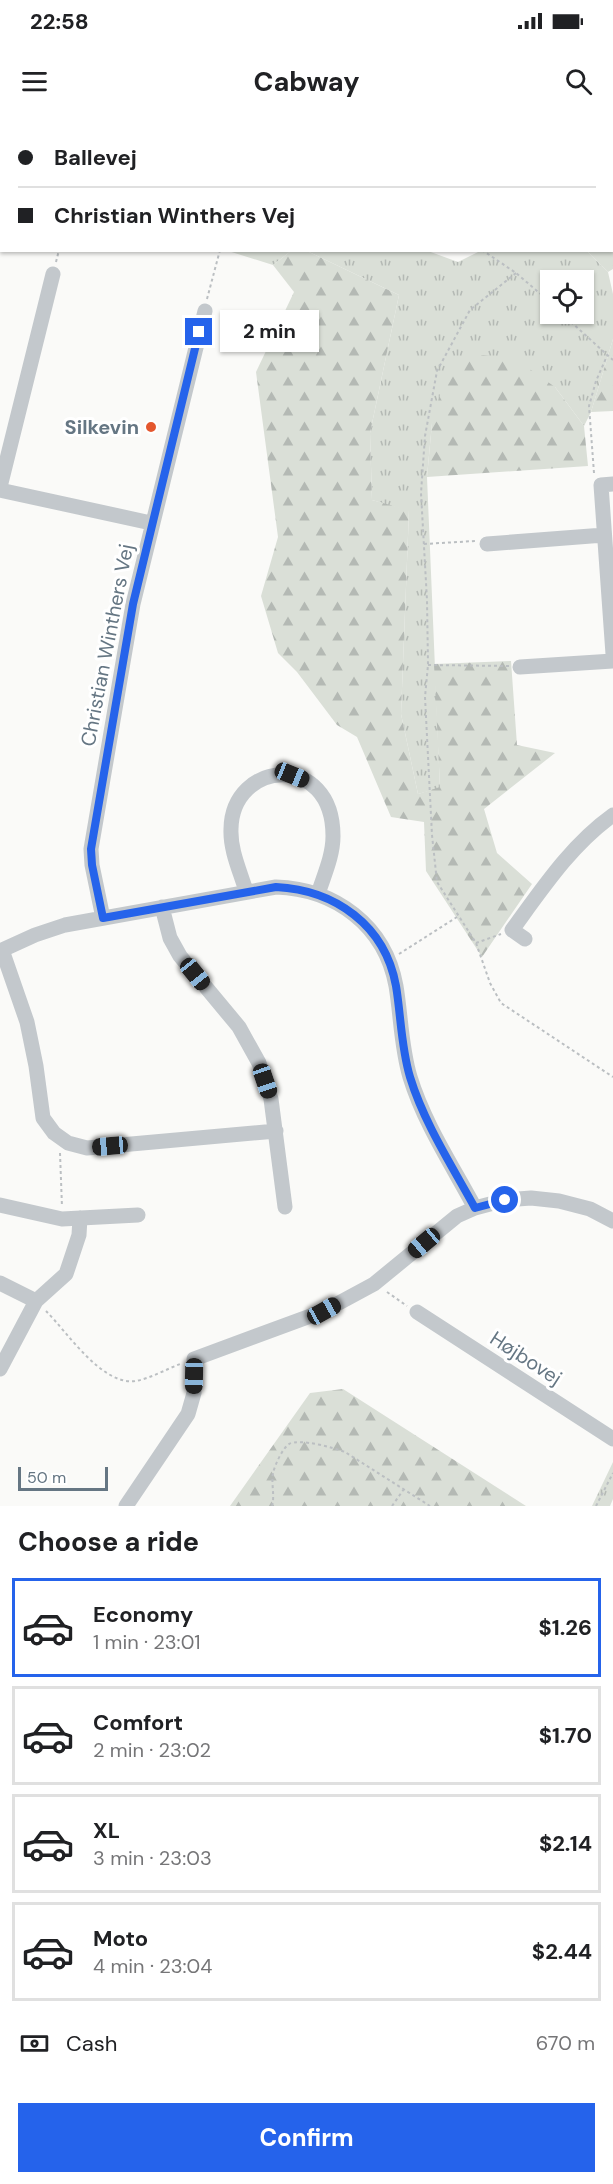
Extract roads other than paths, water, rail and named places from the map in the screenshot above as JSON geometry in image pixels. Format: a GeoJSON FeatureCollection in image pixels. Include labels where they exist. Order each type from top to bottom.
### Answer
{"type":"FeatureCollection","features":[{"type":"Feature","properties":{"kind":"street"},"geometry":{"type":"LineString","coordinates":[[53,274],[0,488],[152,523]]}},
{"type":"Feature","properties":{"kind":"street","name":"Christian Winthers Vej"},"geometry":{"type":"LineString","coordinates":[[103,918],[91,849],[133,604],[205,311]]}},
{"type":"Feature","properties":{"kind":"street"},"geometry":{"type":"LineString","coordinates":[[607,485],[603,535],[613,654]]}},
{"type":"Feature","properties":{"kind":"street"},"geometry":{"type":"LineString","coordinates":[[487,544],[603,535]]}},
{"type":"Feature","properties":{"kind":"street"},"geometry":{"type":"LineString","coordinates":[[520,667],[613,661]]}},
{"type":"Feature","properties":{"kind":"street"},"geometry":{"type":"LineString","coordinates":[[246,891],[233,850],[231,828],[236,803],[252,785],[270,776],[292,775],[311,782],[326,799],[332,819],[331,854],[318,894]]}},
{"type":"Feature","properties":{"kind":"street"},"geometry":{"type":"LineString","coordinates":[[518,934],[556,868],[600,824],[613,815]]}},
{"type":"Feature","properties":{"kind":"street"},"geometry":{"type":"LineString","coordinates":[[276,1131],[87,1148],[68,1143],[54,1133],[43,1118],[27,1022],[1,951],[35,935],[66,925],[246,891],[276,887],[296,888],[318,894],[342,905],[378,940],[388,960],[396,985],[409,1076],[422,1109],[475,1208]]}},
{"type":"Feature","properties":{"kind":"street"},"geometry":{"type":"LineString","coordinates":[[162,907],[170,938],[180,956],[239,1028],[259,1063],[271,1099],[285,1207]]}},
{"type":"Feature","properties":{"kind":"street"},"geometry":{"type":"LineString","coordinates":[[126,1506],[188,1414],[194,1393],[194,1359],[324,1311],[374,1284],[457,1216],[475,1208],[505,1200],[531,1198],[559,1201],[590,1209],[613,1221]]}},
{"type":"Feature","properties":{"kind":"street"},"geometry":{"type":"LineString","coordinates":[[0,1205],[63,1219],[138,1215]]}},
{"type":"Feature","properties":{"kind":"street"},"geometry":{"type":"LineString","coordinates":[[0,1370],[36,1301],[66,1274],[79,1234],[80,1218]]}},
{"type":"Feature","properties":{"kind":"street"},"geometry":{"type":"LineString","coordinates":[[0,1283],[36,1301]]}},
{"type":"Feature","properties":{"kind":"street","name":"Højbovej"},"geometry":{"type":"LineString","coordinates":[[417,1312],[613,1439]]}},
{"type":"Feature","properties":{"kind":"place","name":"Silkevin"},"geometry":{"type":"Point","coordinates":[151,427]}}]}
